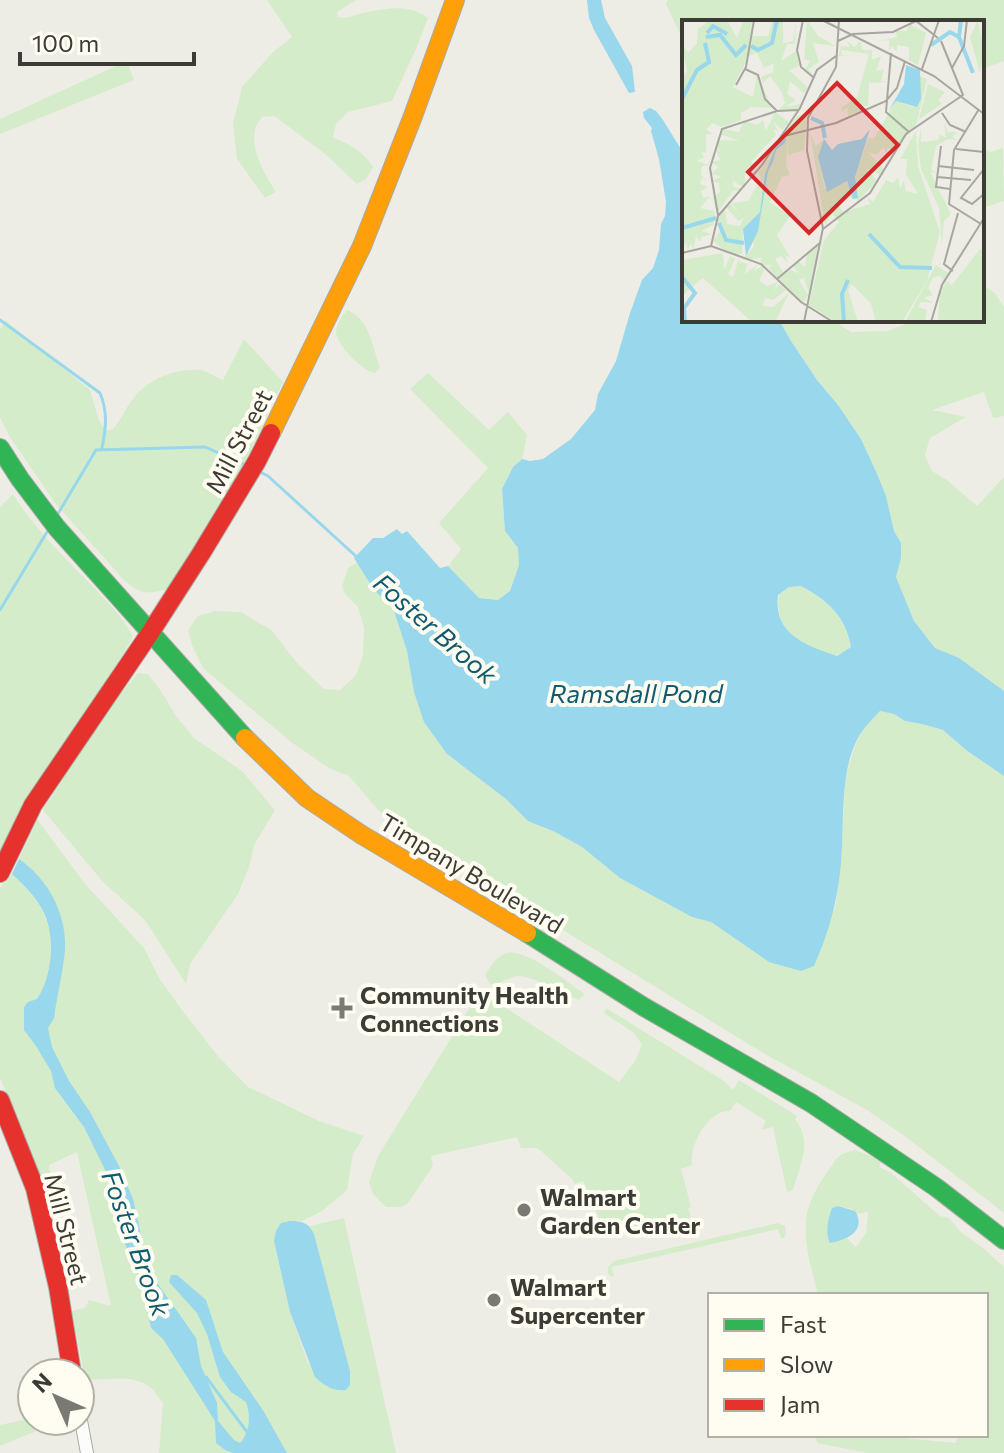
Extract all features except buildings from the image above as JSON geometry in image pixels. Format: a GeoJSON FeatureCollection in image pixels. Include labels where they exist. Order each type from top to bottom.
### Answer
{"type":"FeatureCollection","features":[{"type":"Feature","properties":{"kind":"main road","name":"Mill Street"},"geometry":{"type":"LineString","coordinates":[[0,872],[33,805],[150,633],[253,469],[362,246],[455,0]]}},
{"type":"Feature","properties":{"kind":"main road","name":"Timpany Boulevard"},"geometry":{"type":"LineString","coordinates":[[0,448],[53,523],[265,759],[307,798],[362,835],[644,1007],[811,1103],[926,1179],[1004,1240]]}},
{"type":"Feature","properties":{"kind":"main road","name":"Mill Street"},"geometry":{"type":"LineString","coordinates":[[0,1100],[35,1188],[58,1287],[69,1357]]}},
{"type":"Feature","properties":{"kind":"green space"},"geometry":{"type":"Polygon","coordinates":[[[267,0],[356,0],[337,12],[338,17],[399,8],[428,18],[392,101],[348,112],[336,124],[333,137],[361,153],[373,167],[366,179],[357,184],[324,153],[274,116],[262,117],[255,128],[254,137],[260,162],[276,192],[265,198],[237,159],[233,124],[242,87],[273,52],[292,37],[267,0]]]}},
{"type":"Feature","properties":{"kind":"green space"},"geometry":{"type":"Polygon","coordinates":[[[667,0],[1004,0],[1004,61],[984,68],[984,20],[682,20],[682,38],[666,4],[667,0]]]}},
{"type":"Feature","properties":{"kind":"green space"},"geometry":{"type":"Polygon","coordinates":[[[127,61],[134,80],[0,134],[0,119],[127,61]]]}},
{"type":"Feature","properties":{"kind":"green space"},"geometry":{"type":"Polygon","coordinates":[[[1003,148],[1004,201],[984,207],[984,149],[991,152],[1003,148]]]}},
{"type":"Feature","properties":{"kind":"green space"},"geometry":{"type":"Polygon","coordinates":[[[984,285],[995,293],[1004,307],[1004,416],[993,418],[984,392],[932,410],[966,417],[930,438],[925,455],[932,471],[977,506],[1004,477],[1004,691],[959,658],[935,648],[914,621],[896,577],[901,544],[894,531],[878,476],[861,439],[817,380],[780,322],[835,322],[851,332],[887,331],[912,322],[984,322],[984,285]]]}},
{"type":"Feature","properties":{"kind":"green space"},"geometry":{"type":"Polygon","coordinates":[[[348,310],[362,321],[370,335],[380,368],[375,373],[358,363],[337,338],[337,326],[348,310]]]}},
{"type":"Feature","properties":{"kind":"green space"},"geometry":{"type":"Polygon","coordinates":[[[5,320],[90,390],[99,421],[106,430],[112,430],[119,422],[139,392],[163,376],[200,370],[223,380],[244,339],[283,382],[236,481],[167,589],[144,592],[124,580],[55,503],[10,437],[0,417],[0,330],[5,320]]]}},
{"type":"Feature","properties":{"kind":"green space"},"geometry":{"type":"Polygon","coordinates":[[[428,373],[489,430],[508,412],[527,435],[522,459],[513,467],[502,489],[505,531],[518,548],[519,565],[510,591],[498,600],[479,598],[448,566],[461,549],[439,523],[488,468],[410,389],[428,373]]]}},
{"type":"Feature","properties":{"kind":"green space"},"geometry":{"type":"Polygon","coordinates":[[[13,494],[40,531],[115,610],[133,636],[32,795],[0,853],[0,507],[13,494]]]}},
{"type":"Feature","properties":{"kind":"green space"},"geometry":{"type":"Polygon","coordinates":[[[358,562],[374,590],[393,608],[407,651],[414,692],[447,754],[506,799],[528,821],[582,847],[620,878],[692,917],[711,922],[769,962],[835,909],[841,864],[845,780],[862,731],[880,711],[943,730],[1004,776],[1004,1213],[867,1110],[763,1053],[444,857],[378,810],[349,776],[329,768],[291,742],[203,668],[188,630],[198,616],[215,611],[241,612],[271,630],[298,664],[324,689],[340,690],[356,675],[363,655],[364,628],[358,607],[345,594],[342,586],[348,568],[358,562]]]}},
{"type":"Feature","properties":{"kind":"green space"},"geometry":{"type":"Polygon","coordinates":[[[801,586],[834,610],[844,626],[851,647],[837,656],[803,643],[787,629],[778,608],[779,595],[789,587],[801,586]]]}},
{"type":"Feature","properties":{"kind":"green space"},"geometry":{"type":"Polygon","coordinates":[[[138,673],[148,674],[194,738],[242,771],[275,810],[254,845],[238,894],[190,964],[186,984],[145,920],[103,882],[43,810],[109,708],[138,673]]]}},
{"type":"Feature","properties":{"kind":"green space"},"geometry":{"type":"Polygon","coordinates":[[[37,819],[85,884],[144,948],[159,978],[217,1055],[248,1087],[319,1121],[364,1136],[353,1154],[347,1190],[322,1211],[302,1221],[290,1221],[274,1242],[290,1312],[308,1363],[350,1385],[350,1371],[310,1226],[344,1218],[396,1453],[159,1453],[163,1403],[152,1389],[135,1380],[96,1379],[96,1357],[81,1357],[72,1311],[85,1308],[89,1300],[111,1306],[77,1152],[49,1165],[53,1194],[45,1201],[0,1078],[0,888],[12,874],[35,898],[49,928],[51,915],[19,859],[37,819]]]}},
{"type":"Feature","properties":{"kind":"green space"},"geometry":{"type":"Polygon","coordinates":[[[510,952],[538,962],[584,995],[579,1000],[519,976],[490,984],[485,975],[487,971],[510,952]]]}},
{"type":"Feature","properties":{"kind":"green space"},"geometry":{"type":"Polygon","coordinates":[[[474,1001],[497,1002],[619,1082],[635,1061],[642,1045],[634,1033],[604,1013],[606,1008],[724,1081],[733,1090],[739,1080],[797,1116],[795,1119],[804,1145],[793,1190],[787,1192],[773,1127],[761,1130],[766,1121],[736,1102],[730,1111],[714,1116],[708,1122],[697,1139],[692,1165],[681,1169],[691,1217],[682,1225],[653,1234],[638,1226],[597,1236],[596,1233],[604,1230],[583,1181],[575,1184],[540,1150],[521,1148],[517,1137],[431,1156],[433,1166],[408,1203],[402,1207],[386,1207],[373,1194],[369,1182],[378,1156],[474,1001]]]}},
{"type":"Feature","properties":{"kind":"green space"},"geometry":{"type":"Polygon","coordinates":[[[855,1150],[873,1157],[881,1163],[879,1167],[890,1172],[940,1216],[949,1218],[961,1232],[1004,1267],[1004,1453],[868,1453],[817,1443],[816,1437],[894,1437],[956,1443],[958,1437],[988,1437],[988,1293],[818,1293],[807,1249],[807,1214],[818,1186],[836,1159],[855,1150]],[[838,1206],[832,1209],[828,1231],[831,1243],[847,1238],[856,1247],[866,1233],[868,1212],[857,1214],[852,1209],[838,1206]]]}},
{"type":"Feature","properties":{"kind":"green space"},"geometry":{"type":"Polygon","coordinates":[[[778,1223],[785,1226],[784,1238],[781,1238],[778,1229],[612,1267],[614,1277],[608,1274],[608,1267],[614,1261],[778,1223]]]}},
{"type":"Feature","properties":{"kind":"green space"},"geometry":{"type":"Polygon","coordinates":[[[16,1422],[16,1437],[22,1437],[0,1446],[0,1425],[16,1422]]]}},
{"type":"Feature","properties":{"kind":"water"},"geometry":{"type":"Polygon","coordinates":[[[587,0],[601,0],[605,18],[632,66],[635,92],[629,93],[594,30],[587,0]]]}},
{"type":"Feature","properties":{"kind":"water","name":"Ramsdall Pond"},"geometry":{"type":"Polygon","coordinates":[[[650,108],[656,111],[682,151],[682,322],[780,322],[817,380],[861,439],[878,476],[894,531],[901,543],[896,577],[914,621],[935,648],[959,658],[1004,691],[1004,776],[943,730],[905,721],[894,714],[880,711],[863,730],[855,744],[846,776],[841,864],[832,916],[814,966],[801,971],[769,962],[711,922],[692,917],[620,878],[582,847],[528,821],[506,799],[447,754],[424,722],[393,608],[374,590],[354,558],[373,538],[383,538],[397,529],[402,534],[407,531],[440,568],[448,566],[479,598],[498,600],[510,591],[519,565],[518,548],[505,531],[502,489],[513,467],[522,459],[543,459],[571,439],[595,410],[598,394],[616,361],[642,280],[653,268],[659,250],[666,202],[652,128],[643,112],[650,108]],[[801,586],[789,587],[778,595],[778,608],[786,629],[803,643],[837,656],[851,647],[840,618],[827,603],[801,586]]]}},
{"type":"Feature","properties":{"kind":"water"},"geometry":{"type":"Polygon","coordinates":[[[19,859],[47,887],[63,923],[64,959],[54,1018],[48,1028],[52,1047],[119,1166],[133,1199],[153,1277],[196,1338],[201,1366],[217,1403],[218,1421],[240,1443],[249,1424],[246,1402],[231,1392],[220,1377],[197,1313],[169,1282],[171,1275],[177,1275],[206,1300],[223,1352],[264,1412],[287,1453],[233,1453],[216,1443],[215,1421],[163,1339],[151,1328],[141,1283],[118,1221],[120,1195],[84,1127],[55,1088],[51,1071],[24,1030],[24,1007],[37,999],[42,990],[49,969],[51,945],[48,923],[41,907],[12,874],[19,859]]]}},
{"type":"Feature","properties":{"kind":"water"},"geometry":{"type":"Polygon","coordinates":[[[838,1206],[855,1211],[859,1224],[849,1237],[830,1243],[827,1231],[829,1216],[832,1208],[838,1206]]]}},
{"type":"Feature","properties":{"kind":"water"},"geometry":{"type":"Polygon","coordinates":[[[281,1223],[305,1223],[314,1234],[350,1371],[350,1385],[346,1390],[329,1387],[315,1377],[290,1312],[274,1241],[281,1223]]]}},
{"type":"Feature","properties":{"kind":"waterway"},"geometry":{"type":"LineString","coordinates":[[0,320],[100,393],[106,420],[102,448]]}},
{"type":"Feature","properties":{"kind":"waterway","name":"Foster Brook"},"geometry":{"type":"LineString","coordinates":[[56,517],[96,450],[205,447],[246,465]]}},
{"type":"Feature","properties":{"kind":"waterway","name":"Foster Brook"},"geometry":{"type":"LineString","coordinates":[[260,472],[359,559]]}},
{"type":"Feature","properties":{"kind":"waterway","name":"Foster Brook"},"geometry":{"type":"LineString","coordinates":[[0,610],[50,527]]}},
{"type":"Feature","properties":{"kind":"waterway","name":"Foster Brook"},"geometry":{"type":"LineString","coordinates":[[206,1377],[247,1432]]}},
{"type":"Feature","properties":{"kind":"traffic: fast"},"geometry":{"type":"LineString","coordinates":[[0,448],[57,528],[245,738]]}},
{"type":"Feature","properties":{"kind":"traffic: fast"},"geometry":{"type":"LineString","coordinates":[[527,933],[644,1007],[811,1103],[937,1188],[1004,1240]]}},
{"type":"Feature","properties":{"kind":"traffic: slow"},"geometry":{"type":"LineString","coordinates":[[271,433],[362,246],[455,0]]}},
{"type":"Feature","properties":{"kind":"traffic: slow"},"geometry":{"type":"LineString","coordinates":[[245,738],[307,798],[362,835],[527,933]]}},
{"type":"Feature","properties":{"kind":"traffic: jam"},"geometry":{"type":"LineString","coordinates":[[0,873],[33,805],[202,552],[271,433]]}},
{"type":"Feature","properties":{"kind":"traffic: jam"},"geometry":{"type":"LineString","coordinates":[[0,1100],[35,1188],[58,1287],[69,1357]]}},
{"type":"Feature","properties":{"kind":"place","name":"Community Health Connections"},"geometry":{"type":"Point","coordinates":[342,1008]}},
{"type":"Feature","properties":{"kind":"place","name":"Walmart Garden Center"},"geometry":{"type":"Point","coordinates":[524,1210]}},
{"type":"Feature","properties":{"kind":"place","name":"Walmart Supercenter"},"geometry":{"type":"Point","coordinates":[494,1300]}}]}
